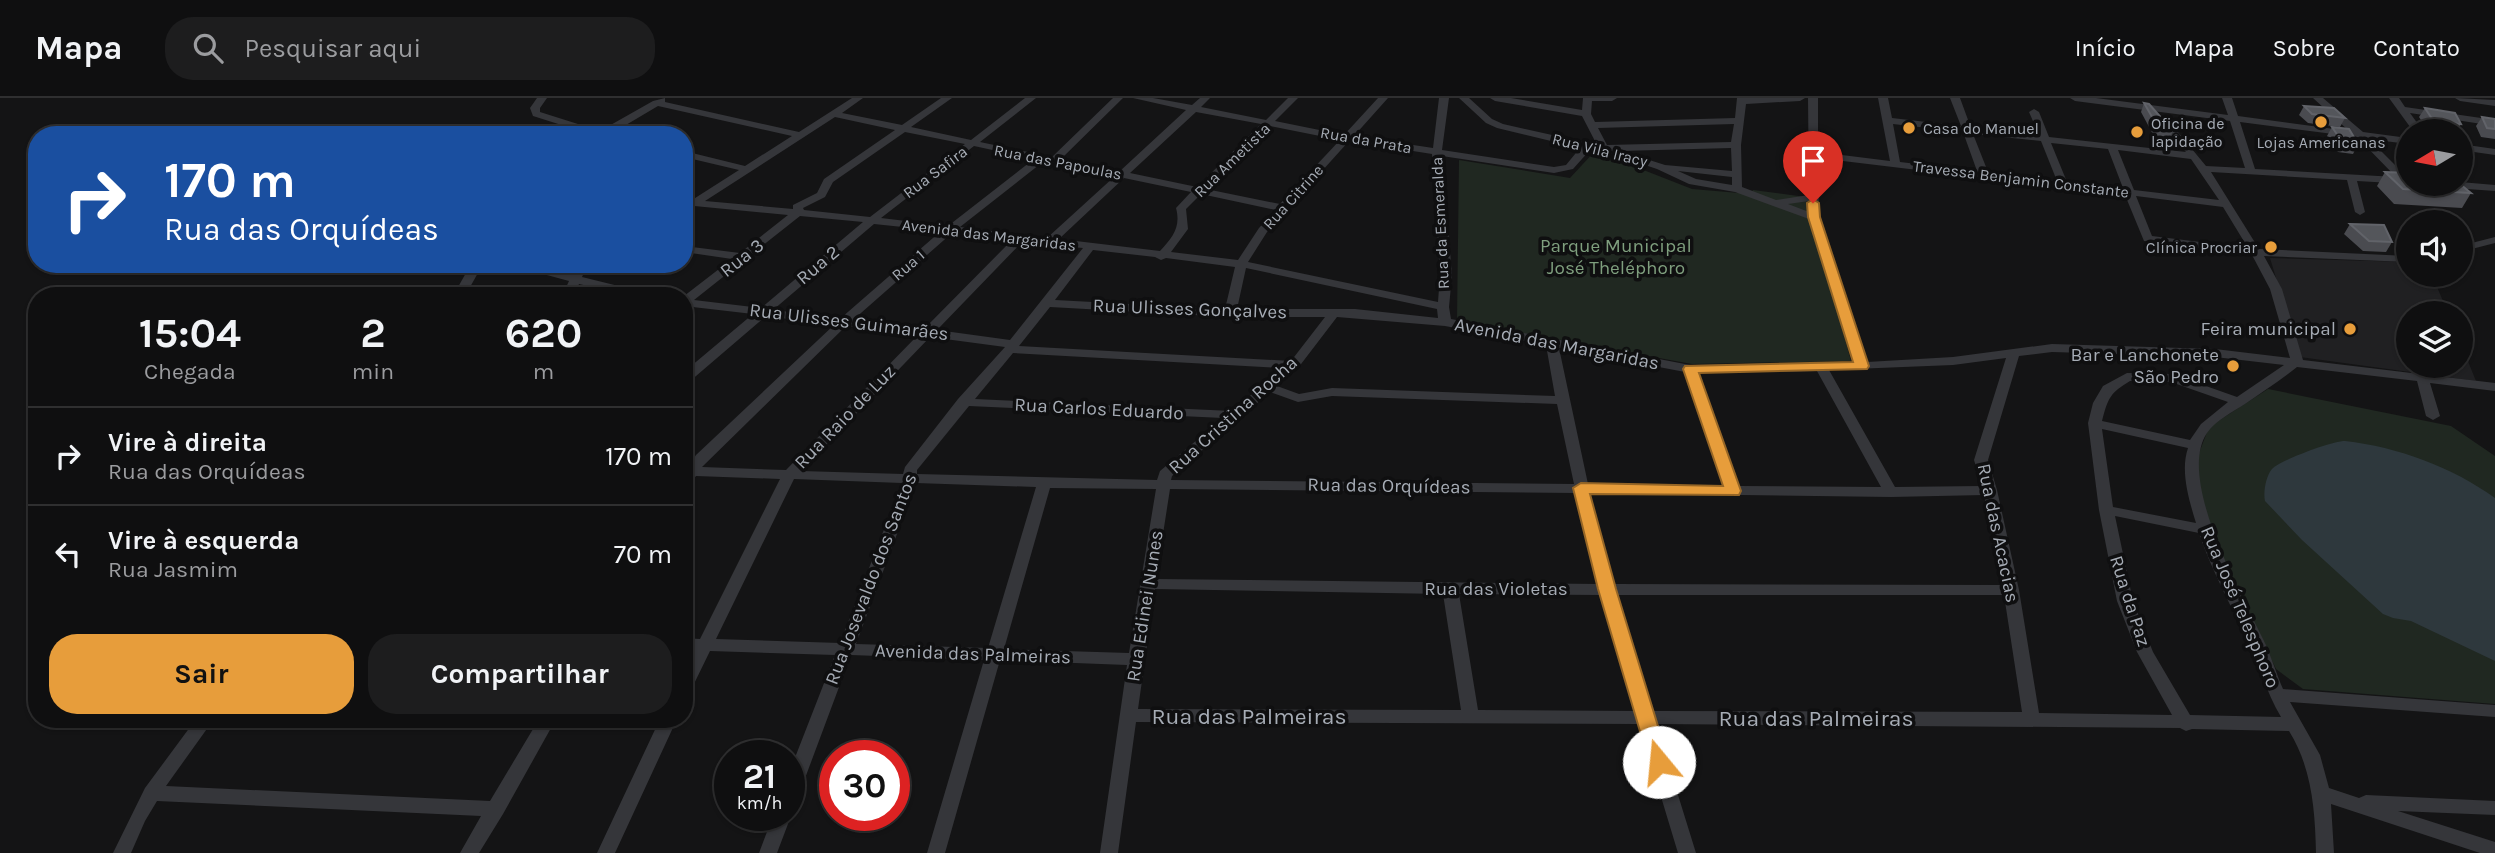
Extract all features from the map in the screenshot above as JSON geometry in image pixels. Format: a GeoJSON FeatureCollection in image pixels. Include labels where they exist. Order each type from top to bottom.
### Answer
{"type":"FeatureCollection","features":[{"type":"Feature","properties":{"kind":"street"},"geometry":{"type":"LineString","coordinates":[[542,98],[535,108],[536,114],[575,126]]}},
{"type":"Feature","properties":{"kind":"street"},"geometry":{"type":"LineString","coordinates":[[615,126],[666,98]]}},
{"type":"Feature","properties":{"kind":"street"},"geometry":{"type":"LineString","coordinates":[[693,200],[747,169],[858,98]]}},
{"type":"Feature","properties":{"kind":"street"},"geometry":{"type":"LineString","coordinates":[[902,130],[947,98]]}},
{"type":"Feature","properties":{"kind":"street","name":"Rua Safira"},"geometry":{"type":"LineString","coordinates":[[872,220],[1031,98]]}},
{"type":"Feature","properties":{"kind":"street"},"geometry":{"type":"LineString","coordinates":[[1053,160],[1118,98]]}},
{"type":"Feature","properties":{"kind":"street","name":"Rua da Prata"},"geometry":{"type":"LineString","coordinates":[[1138,98],[1347,138],[1554,170],[1569,167],[1587,147]]}},
{"type":"Feature","properties":{"kind":"street"},"geometry":{"type":"LineString","coordinates":[[1048,243],[1205,98]]}},
{"type":"Feature","properties":{"kind":"street","name":"Rua Ametista"},"geometry":{"type":"LineString","coordinates":[[1161,257],[1183,232],[1186,220],[1181,208],[1293,98]]}},
{"type":"Feature","properties":{"kind":"street","name":"Rua Citrine"},"geometry":{"type":"LineString","coordinates":[[1230,313],[1241,264],[1263,230],[1384,98]]}},
{"type":"Feature","properties":{"kind":"street","name":"Rua da Esmeralda"},"geometry":{"type":"LineString","coordinates":[[1443,307],[1446,275],[1437,152],[1444,98]]}},
{"type":"Feature","properties":{"kind":"street"},"geometry":{"type":"LineString","coordinates":[[1464,98],[1489,121],[1510,111],[1586,114]]}},
{"type":"Feature","properties":{"kind":"street"},"geometry":{"type":"LineString","coordinates":[[1495,98],[1510,111]]}},
{"type":"Feature","properties":{"kind":"street"},"geometry":{"type":"LineString","coordinates":[[1612,98],[1588,98],[1586,114],[1604,148],[1736,145]]}},
{"type":"Feature","properties":{"kind":"street"},"geometry":{"type":"LineString","coordinates":[[1737,189],[1736,145],[1742,99],[1800,98]]}},
{"type":"Feature","properties":{"kind":"street"},"geometry":{"type":"LineString","coordinates":[[1814,98],[1814,217],[1861,366]]}},
{"type":"Feature","properties":{"kind":"street"},"geometry":{"type":"LineString","coordinates":[[1883,98],[1895,163]]}},
{"type":"Feature","properties":{"kind":"street"},"geometry":{"type":"LineString","coordinates":[[1955,98],[1983,174]]}},
{"type":"Feature","properties":{"kind":"street"},"geometry":{"type":"LineString","coordinates":[[2075,98],[2396,140]]}},
{"type":"Feature","properties":{"kind":"street"},"geometry":{"type":"LineString","coordinates":[[2095,423],[2194,445],[2207,424],[2297,361],[2276,288],[2256,252],[2205,169],[2175,132],[2139,98]]}},
{"type":"Feature","properties":{"kind":"street"},"geometry":{"type":"LineString","coordinates":[[2227,98],[2251,171]]}},
{"type":"Feature","properties":{"kind":"street"},"geometry":{"type":"LineString","coordinates":[[2318,98],[2396,170]]}},
{"type":"Feature","properties":{"kind":"street"},"geometry":{"type":"LineString","coordinates":[[2394,98],[2409,119]]}},
{"type":"Feature","properties":{"kind":"street"},"geometry":{"type":"LineString","coordinates":[[2460,98],[2495,103]]}},
{"type":"Feature","properties":{"kind":"street"},"geometry":{"type":"LineString","coordinates":[[656,103],[801,135]]}},
{"type":"Feature","properties":{"kind":"street"},"geometry":{"type":"LineString","coordinates":[[2402,109],[2495,123]]}},
{"type":"Feature","properties":{"kind":"street","name":"Rua Vila Iracy"},"geometry":{"type":"LineString","coordinates":[[1510,111],[1587,147],[1604,148],[1661,167],[1693,182],[1737,189],[1814,217]]}},
{"type":"Feature","properties":{"kind":"street"},"geometry":{"type":"LineString","coordinates":[[2034,111],[2064,186]]}},
{"type":"Feature","properties":{"kind":"street","name":"Rua das Papoulas"},"geometry":{"type":"LineString","coordinates":[[835,114],[1282,208]]}},
{"type":"Feature","properties":{"kind":"street"},"geometry":{"type":"LineString","coordinates":[[1592,125],[1739,121]]}},
{"type":"Feature","properties":{"kind":"street"},"geometry":{"type":"LineString","coordinates":[[1889,121],[2192,156]]}},
{"type":"Feature","properties":{"kind":"street","name":"Rua 3"},"geometry":{"type":"LineString","coordinates":[[693,295],[799,212],[797,207],[821,197],[826,191],[828,181],[902,130]]}},
{"type":"Feature","properties":{"kind":"street"},"geometry":{"type":"LineString","coordinates":[[2112,148],[2148,239],[2256,252],[2396,258]]}},
{"type":"Feature","properties":{"kind":"street"},"geometry":{"type":"LineString","coordinates":[[2473,149],[2495,152]]}},
{"type":"Feature","properties":{"kind":"street","name":"Travessa Benjamin Constante"},"geometry":{"type":"LineString","coordinates":[[1815,155],[2227,204]]}},
{"type":"Feature","properties":{"kind":"street"},"geometry":{"type":"LineString","coordinates":[[693,156],[747,169]]}},
{"type":"Feature","properties":{"kind":"street","name":"Rua 1"},"geometry":{"type":"LineString","coordinates":[[693,467],[844,322],[948,231],[1041,158]]}},
{"type":"Feature","properties":{"kind":"street"},"geometry":{"type":"LineString","coordinates":[[1661,167],[1737,175]]}},
{"type":"Feature","properties":{"kind":"street"},"geometry":{"type":"LineString","coordinates":[[2205,169],[2396,180]]}},
{"type":"Feature","properties":{"kind":"street"},"geometry":{"type":"LineString","coordinates":[[2351,178],[2360,212]]}},
{"type":"Feature","properties":{"kind":"street"},"geometry":{"type":"LineString","coordinates":[[2473,186],[2495,188]]}},
{"type":"Feature","properties":{"kind":"street"},"geometry":{"type":"LineString","coordinates":[[1775,203],[1813,197]]}},
{"type":"Feature","properties":{"kind":"street","name":"Avenida das Margaridas"},"geometry":{"type":"LineString","coordinates":[[693,202],[872,220],[1161,257],[1241,264],[1443,307],[1445,322]]}},
{"type":"Feature","properties":{"kind":"street","name":"Rua 2"},"geometry":{"type":"LineString","coordinates":[[693,371],[872,220]]}},
{"type":"Feature","properties":{"kind":"street","name":"Rua Raio de Luz"},"geometry":{"type":"LineString","coordinates":[[693,669],[789,475],[1019,239]]}},
{"type":"Feature","properties":{"kind":"street"},"geometry":{"type":"LineString","coordinates":[[2473,246],[2495,240]]}},
{"type":"Feature","properties":{"kind":"street","name":"Rua Josevaldo dos Santos"},"geometry":{"type":"LineString","coordinates":[[805,755],[910,480],[911,470],[963,402],[1013,347],[1089,248]]}},
{"type":"Feature","properties":{"kind":"street"},"geometry":{"type":"LineString","coordinates":[[693,250],[744,257]]}},
{"type":"Feature","properties":{"kind":"street"},"geometry":{"type":"LineString","coordinates":[[548,273],[607,287]]}},
{"type":"Feature","properties":{"kind":"street"},"geometry":{"type":"LineString","coordinates":[[572,287],[579,273]]}},
{"type":"Feature","properties":{"kind":"street","name":"Rua Ulisses Guimarães"},"geometry":{"type":"LineString","coordinates":[[693,303],[928,332],[1013,347],[1294,365]]}},
{"type":"Feature","properties":{"kind":"street","name":"Rua Ulisses Gonçalves"},"geometry":{"type":"LineString","coordinates":[[1048,303],[1230,313],[1333,314]]}},
{"type":"Feature","properties":{"kind":"street","name":"Avenida das Margaridas"},"geometry":{"type":"LineString","coordinates":[[1333,314],[1355,313],[1445,322],[1690,369],[1861,366],[1953,361],[2052,348],[2172,350],[2297,361],[2396,374]]}},
{"type":"Feature","properties":{"kind":"street","name":"Rua Cristina Rocha"},"geometry":{"type":"LineString","coordinates":[[1162,484],[1165,474],[1294,365],[1333,314]]}},
{"type":"Feature","properties":{"kind":"street"},"geometry":{"type":"LineString","coordinates":[[1552,343],[1561,400],[1607,589],[1687,853]]}},
{"type":"Feature","properties":{"kind":"street","name":"Rua das Acacias"},"geometry":{"type":"LineString","coordinates":[[2014,352],[1981,460],[2011,590],[2032,719]]}},
{"type":"Feature","properties":{"kind":"street"},"geometry":{"type":"LineString","coordinates":[[1821,367],[1891,492]]}},
{"type":"Feature","properties":{"kind":"street"},"geometry":{"type":"LineString","coordinates":[[1690,369],[1733,491]]}},
{"type":"Feature","properties":{"kind":"street","name":"Rua da Paz"},"geometry":{"type":"LineString","coordinates":[[2186,724],[2136,634],[2115,562],[2095,423],[2100,403],[2108,389],[2127,377],[2172,378],[2240,402]]}},
{"type":"Feature","properties":{"kind":"street"},"geometry":{"type":"LineString","coordinates":[[2422,378],[2433,416]]}},
{"type":"Feature","properties":{"kind":"street","name":"Avenida das Margaridas"},"geometry":{"type":"LineString","coordinates":[[2429,378],[2495,387]]}},
{"type":"Feature","properties":{"kind":"street"},"geometry":{"type":"LineString","coordinates":[[1267,387],[1298,398],[1332,392],[1561,400]]}},
{"type":"Feature","properties":{"kind":"street","name":"Rua Carlos Eduardo"},"geometry":{"type":"LineString","coordinates":[[963,402],[1234,415]]}},
{"type":"Feature","properties":{"kind":"street","name":"Rua José Telesphoro"},"geometry":{"type":"LineString","coordinates":[[2194,445],[2192,463],[2204,529],[2256,642],[2277,695],[2304,739],[2314,763],[2325,828],[2325,853]]}},
{"type":"Feature","properties":{"kind":"street","name":"Rua das Orquídeas"},"geometry":{"type":"LineString","coordinates":[[693,475],[789,475],[1044,483],[1733,491],[1990,490]]}},
{"type":"Feature","properties":{"kind":"street"},"geometry":{"type":"LineString","coordinates":[[936,853],[1044,483]]}},
{"type":"Feature","properties":{"kind":"street","name":"Rua Edinei Nunes"},"geometry":{"type":"LineString","coordinates":[[1109,853],[1162,484]]}},
{"type":"Feature","properties":{"kind":"street"},"geometry":{"type":"LineString","coordinates":[[2106,510],[2204,529]]}},
{"type":"Feature","properties":{"kind":"street","name":"Rua das Violetas"},"geometry":{"type":"LineString","coordinates":[[1149,584],[1450,589],[2011,590]]}},
{"type":"Feature","properties":{"kind":"street"},"geometry":{"type":"LineString","coordinates":[[1450,589],[1471,718]]}},
{"type":"Feature","properties":{"kind":"street","name":"Avenida das Palmeiras"},"geometry":{"type":"LineString","coordinates":[[693,644],[1136,659]]}},
{"type":"Feature","properties":{"kind":"street"},"geometry":{"type":"LineString","coordinates":[[2277,695],[2495,711]]}},
{"type":"Feature","properties":{"kind":"street","name":"Rua das Palmeiras"},"geometry":{"type":"LineString","coordinates":[[1129,715],[2032,719],[2293,724]]}},
{"type":"Feature","properties":{"kind":"street"},"geometry":{"type":"LineString","coordinates":[[122,853],[133,824],[151,793],[199,728]]}},
{"type":"Feature","properties":{"kind":"street"},"geometry":{"type":"LineString","coordinates":[[469,853],[543,728]]}},
{"type":"Feature","properties":{"kind":"street"},"geometry":{"type":"LineString","coordinates":[[606,853],[665,728]]}},
{"type":"Feature","properties":{"kind":"street"},"geometry":{"type":"LineString","coordinates":[[151,793],[497,809]]}},
{"type":"Feature","properties":{"kind":"street"},"geometry":{"type":"LineString","coordinates":[[2320,793],[2495,850]]}},
{"type":"Feature","properties":{"kind":"street"},"geometry":{"type":"LineString","coordinates":[[2350,801],[2494,810]]}},
{"type":"Feature","properties":{"kind":"street"},"geometry":{"type":"LineString","coordinates":[[768,853],[776,831]]}},
{"type":"Feature","properties":{"kind":"shaded area","name":"Feira municipal"},"geometry":{"type":"Polygon","coordinates":[[[2270,258],[2396,262],[2396,287],[2437,287],[2443,301],[2396,301],[2396,370],[2300,357],[2270,258]]]}},
{"type":"Feature","properties":{"kind":"shaded area","name":"Feira municipal"},"geometry":{"type":"Polygon","coordinates":[[[2473,374],[2476,381],[2454,378],[2473,378],[2473,374]]]}},
{"type":"Feature","properties":{"kind":"shaded area"},"geometry":{"type":"Polygon","coordinates":[[[2345,441],[2385,448],[2424,460],[2461,477],[2495,498],[2495,661],[2411,621],[2383,614],[2302,540],[2265,501],[2268,476],[2277,465],[2329,444],[2345,441]]]}},
{"type":"Feature","properties":{"kind":"green space","name":"Parque Municipal José Theléphoro"},"geometry":{"type":"Polygon","coordinates":[[[1595,151],[1692,189],[1751,194],[1753,190],[1806,197],[1851,361],[1692,364],[1457,321],[1459,160],[1570,178],[1595,151]]]}},
{"type":"Feature","properties":{"kind":"green space"},"geometry":{"type":"Polygon","coordinates":[[[2268,389],[2451,426],[2495,456],[2495,704],[2303,689],[2276,669],[2212,535],[2201,497],[2196,461],[2209,427],[2268,389]]]}},
{"type":"Feature","properties":{"kind":"building"},"geometry":{"type":"Polygon","coordinates":[[[2144,103],[2149,104],[2173,131],[2159,129],[2144,103]]]}},
{"type":"Feature","properties":{"kind":"building"},"geometry":{"type":"Polygon","coordinates":[[[2304,106],[2334,108],[2345,118],[2312,114],[2304,106]]]}},
{"type":"Feature","properties":{"kind":"building"},"geometry":{"type":"Polygon","coordinates":[[[2425,108],[2455,113],[2458,119],[2432,119],[2425,108]]]}},
{"type":"Feature","properties":{"kind":"building"},"geometry":{"type":"Polygon","coordinates":[[[2482,117],[2495,119],[2495,129],[2487,128],[2482,117]]]}},
{"type":"Feature","properties":{"kind":"building"},"geometry":{"type":"Polygon","coordinates":[[[2332,127],[2349,129],[2358,144],[2343,143],[2332,127]]]}},
{"type":"Feature","properties":{"kind":"building"},"geometry":{"type":"Polygon","coordinates":[[[2385,172],[2396,172],[2396,182],[2385,172]]]}},
{"type":"Feature","properties":{"kind":"building"},"geometry":{"type":"Polygon","coordinates":[[[2350,224],[2384,225],[2392,242],[2369,241],[2350,224]]]}},
{"type":"Feature","properties":{"kind":"place","name":"Lojas Americanas"},"geometry":{"type":"Point","coordinates":[2321,122]}},
{"type":"Feature","properties":{"kind":"place","name":"Casa do Manuel"},"geometry":{"type":"Point","coordinates":[1909,128]}},
{"type":"Feature","properties":{"kind":"place","name":"Oficina de lapidação"},"geometry":{"type":"Point","coordinates":[2137,132]}},
{"type":"Feature","properties":{"kind":"place","name":"Clínica Procriar"},"geometry":{"type":"Point","coordinates":[2271,247]}},
{"type":"Feature","properties":{"kind":"place","name":"Feira municipal"},"geometry":{"type":"Point","coordinates":[2350,329]}},
{"type":"Feature","properties":{"kind":"place","name":"Bar e Lanchonete São Pedro"},"geometry":{"type":"Point","coordinates":[2233,366]}},
{"type":"Feature","properties":{"kind":"route"},"geometry":{"type":"LineString","coordinates":[[1659,762],[1607,589],[1581,488],[1733,491],[1690,369],[1861,366],[1814,217],[1813,203]]}}]}
